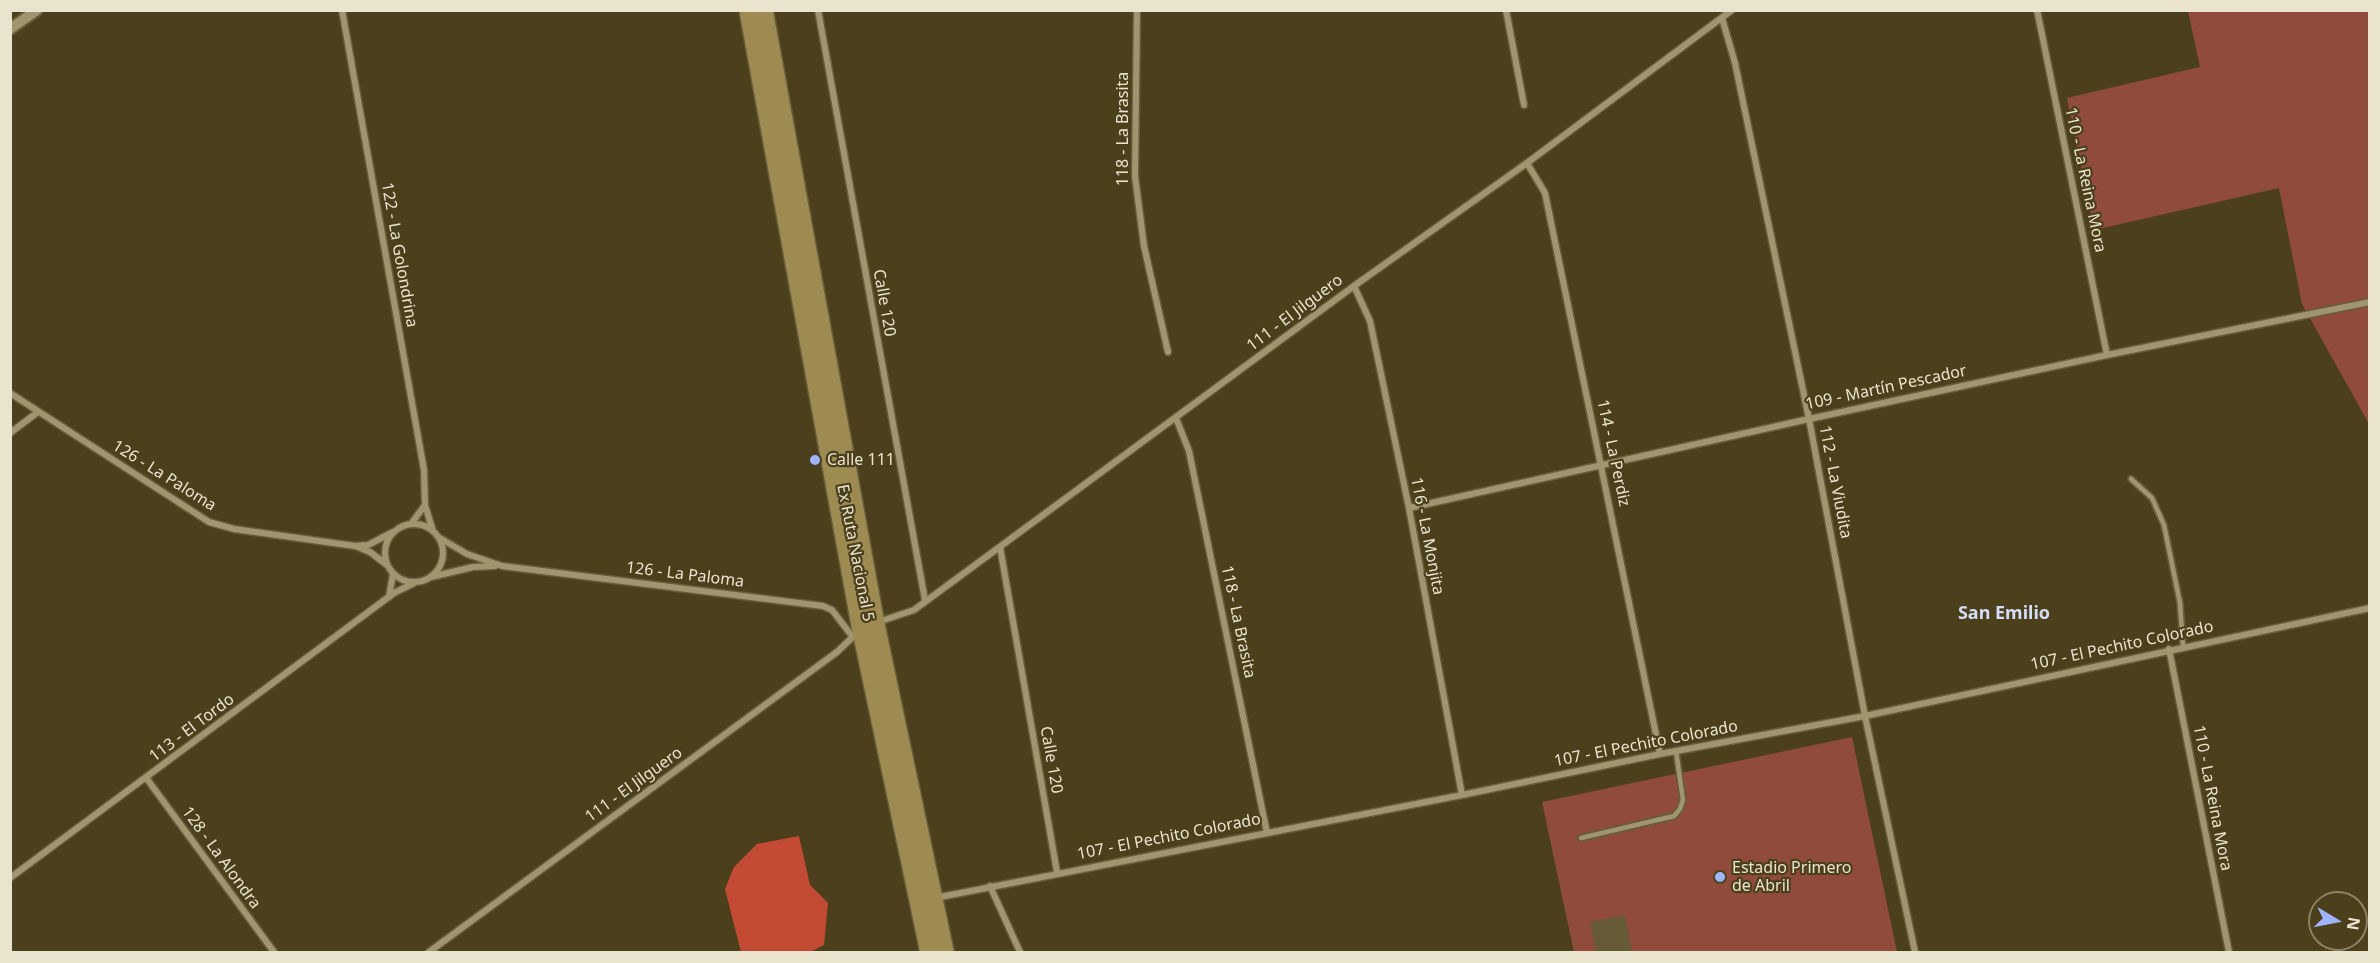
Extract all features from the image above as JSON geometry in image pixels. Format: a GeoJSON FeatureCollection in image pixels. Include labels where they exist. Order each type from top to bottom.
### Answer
{"type":"FeatureCollection","features":[{"type":"Feature","properties":{"kind":"main road","name":"Ex Ruta Nacional 5"},"geometry":{"type":"LineString","coordinates":[[756,10],[860,631],[937,952]]}},
{"type":"Feature","properties":{"kind":"street"},"geometry":{"type":"LineString","coordinates":[[10,30],[37,10]]}},
{"type":"Feature","properties":{"kind":"street","name":"122 - La Golondrina"},"geometry":{"type":"LineString","coordinates":[[342,10],[424,470],[425,505],[433,531]]}},
{"type":"Feature","properties":{"kind":"street","name":"Calle 120"},"geometry":{"type":"LineString","coordinates":[[818,10],[925,600]]}},
{"type":"Feature","properties":{"kind":"street","name":"118 - La Brasita"},"geometry":{"type":"LineString","coordinates":[[1137,10],[1135,176],[1144,246],[1168,352]]}},
{"type":"Feature","properties":{"kind":"street"},"geometry":{"type":"LineString","coordinates":[[1506,10],[1524,105]]}},
{"type":"Feature","properties":{"kind":"street","name":"111 - El Jilguero"},"geometry":{"type":"LineString","coordinates":[[429,952],[837,652],[860,631],[914,610],[1354,286],[1527,163],[1732,10]]}},
{"type":"Feature","properties":{"kind":"street","name":"110 - La Reina Mora"},"geometry":{"type":"LineString","coordinates":[[2037,10],[2107,355]]}},
{"type":"Feature","properties":{"kind":"street","name":"112 - La Viudita"},"geometry":{"type":"LineString","coordinates":[[1722,18],[1736,63],[1809,419],[1865,716],[1915,952]]}},
{"type":"Feature","properties":{"kind":"street","name":"114 - La Perdiz"},"geometry":{"type":"LineString","coordinates":[[1527,163],[1545,193],[1659,754]]}},
{"type":"Feature","properties":{"kind":"street","name":"116 - La Monjita"},"geometry":{"type":"LineString","coordinates":[[1354,286],[1370,321],[1409,508],[1462,795]]}},
{"type":"Feature","properties":{"kind":"street","name":"109 - Martín Pescador"},"geometry":{"type":"LineString","coordinates":[[1409,508],[1601,464],[2107,355],[2370,302]]}},
{"type":"Feature","properties":{"kind":"street","name":"126 - La Paloma"},"geometry":{"type":"LineString","coordinates":[[10,393],[209,522],[234,529],[355,546],[368,545],[393,532]]}},
{"type":"Feature","properties":{"kind":"street"},"geometry":{"type":"LineString","coordinates":[[10,433],[38,412]]}},
{"type":"Feature","properties":{"kind":"street","name":"118 - La Brasita"},"geometry":{"type":"LineString","coordinates":[[1176,418],[1189,451],[1267,833]]}},
{"type":"Feature","properties":{"kind":"street"},"geometry":{"type":"LineString","coordinates":[[411,524],[425,505]]}},
{"type":"Feature","properties":{"kind":"street"},"geometry":{"type":"LineString","coordinates":[[411,524],[419,524],[433,531],[438,537],[443,554],[442,563],[431,577],[414,583],[406,582],[393,573],[387,565],[385,548],[393,532],[411,524]]}},
{"type":"Feature","properties":{"kind":"street","name":"126 - La Paloma"},"geometry":{"type":"LineString","coordinates":[[438,537],[467,554],[502,566]]}},
{"type":"Feature","properties":{"kind":"street","name":"126 - La Paloma"},"geometry":{"type":"LineString","coordinates":[[355,546],[370,552],[387,565]]}},
{"type":"Feature","properties":{"kind":"street","name":"Calle 120"},"geometry":{"type":"LineString","coordinates":[[1000,547],[1057,872]]}},
{"type":"Feature","properties":{"kind":"street","name":"126 - La Paloma"},"geometry":{"type":"LineString","coordinates":[[431,577],[473,567],[502,566],[823,606],[860,631]]}},
{"type":"Feature","properties":{"kind":"street"},"geometry":{"type":"LineString","coordinates":[[389,597],[393,573]]}},
{"type":"Feature","properties":{"kind":"street","name":"113 - El Tordo"},"geometry":{"type":"LineString","coordinates":[[10,878],[147,779],[389,597],[414,583]]}},
{"type":"Feature","properties":{"kind":"street","name":"107 - El Pechito Colorado"},"geometry":{"type":"LineString","coordinates":[[926,900],[1057,872],[1462,795],[1659,754],[1865,716],[2183,646],[2370,608]]}},
{"type":"Feature","properties":{"kind":"street","name":"110 - La Reina Mora"},"geometry":{"type":"LineString","coordinates":[[2169,649],[2229,952]]}},
{"type":"Feature","properties":{"kind":"street","name":"128 - La Alondra"},"geometry":{"type":"LineString","coordinates":[[147,779],[274,952]]}},
{"type":"Feature","properties":{"kind":"street"},"geometry":{"type":"LineString","coordinates":[[990,886],[1020,952]]}},
{"type":"Feature","properties":{"kind":"lane"},"geometry":{"type":"LineString","coordinates":[[2131,479],[2152,498],[2164,525],[2180,603],[2183,646]]}},
{"type":"Feature","properties":{"kind":"lane"},"geometry":{"type":"LineString","coordinates":[[1581,838],[1674,816],[1683,800],[1676,751]]}},
{"type":"Feature","properties":{"kind":"shaded area"},"geometry":{"type":"Polygon","coordinates":[[[2188,11],[2369,11],[2369,424],[2302,304],[2279,188],[2094,230],[2067,98],[2200,67],[2188,11]]]}},
{"type":"Feature","properties":{"kind":"shaded area","name":"Estadio Primero de Abril"},"geometry":{"type":"Polygon","coordinates":[[[1852,737],[1897,952],[1574,952],[1542,802],[1852,737]]]}},
{"type":"Feature","properties":{"kind":"shaded area"},"geometry":{"type":"Polygon","coordinates":[[[799,836],[810,885],[828,903],[824,945],[810,952],[741,952],[725,889],[734,867],[757,844],[799,836]]]}},
{"type":"Feature","properties":{"kind":"building"},"geometry":{"type":"Polygon","coordinates":[[[1625,915],[1632,952],[1596,952],[1590,922],[1625,915]]]}},
{"type":"Feature","properties":{"kind":"place","name":"Calle 111"},"geometry":{"type":"Point","coordinates":[815,460]}},
{"type":"Feature","properties":{"kind":"place","name":"Estadio Primero de Abril"},"geometry":{"type":"Point","coordinates":[1720,877]}},
{"type":"Feature","properties":{"kind":"district","name":"San Emilio"},"geometry":{"type":"Point","coordinates":[2004,614]}}]}
